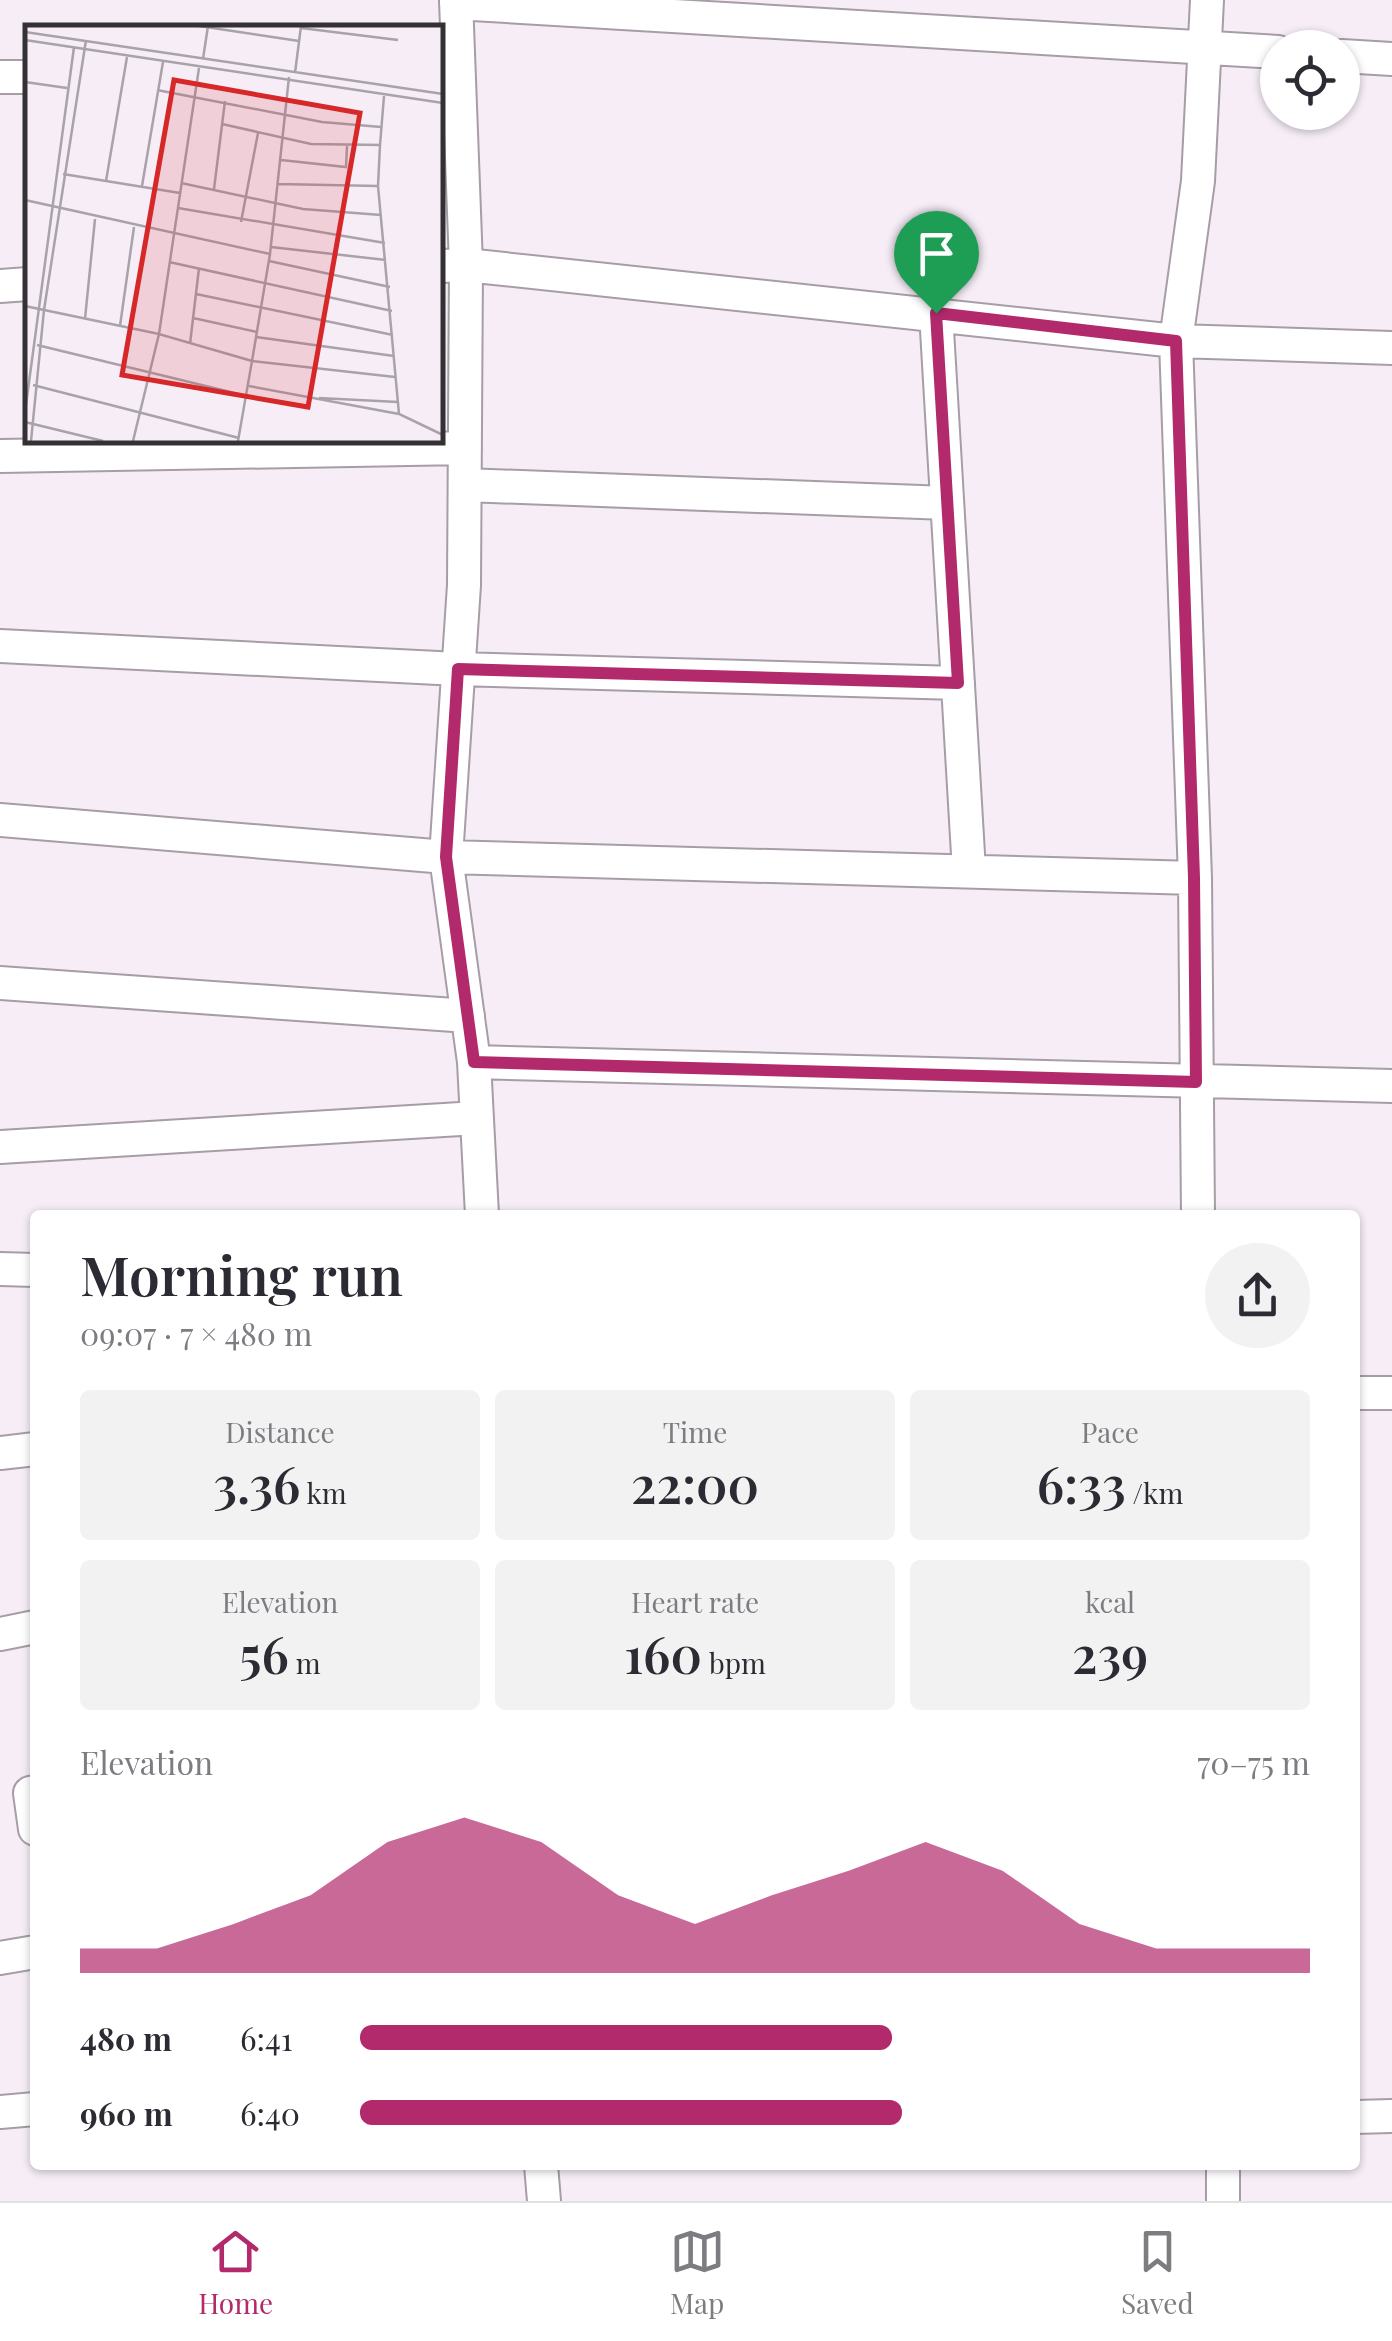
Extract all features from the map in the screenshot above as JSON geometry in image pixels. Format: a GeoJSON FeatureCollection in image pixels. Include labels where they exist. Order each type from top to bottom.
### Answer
{"type":"FeatureCollection","features":[{"type":"Feature","properties":{"kind":"street"},"geometry":{"type":"LineString","coordinates":[[1198,1210],[1194,878],[1176,341],[1198,181],[1207,0]]}},
{"type":"Feature","properties":{"kind":"street"},"geometry":{"type":"LineString","coordinates":[[482,1210],[474,1062],[446,857],[465,485],[453,265],[449,80],[456,1],[1260,51]]}},
{"type":"Feature","properties":{"kind":"street"},"geometry":{"type":"LineString","coordinates":[[1360,57],[1392,59]]}},
{"type":"Feature","properties":{"kind":"street"},"geometry":{"type":"LineString","coordinates":[[453,265],[1176,341],[1392,348]]}},
{"type":"Feature","properties":{"kind":"street"},"geometry":{"type":"LineString","coordinates":[[0,286],[25,284]]}},
{"type":"Feature","properties":{"kind":"street"},"geometry":{"type":"LineString","coordinates":[[936,313],[969,871]]}},
{"type":"Feature","properties":{"kind":"street"},"geometry":{"type":"LineString","coordinates":[[0,456],[465,448]]}},
{"type":"Feature","properties":{"kind":"street"},"geometry":{"type":"LineString","coordinates":[[465,485],[947,503]]}},
{"type":"Feature","properties":{"kind":"street"},"geometry":{"type":"LineString","coordinates":[[0,646],[458,669],[958,683]]}},
{"type":"Feature","properties":{"kind":"street"},"geometry":{"type":"LineString","coordinates":[[0,820],[446,857],[1194,878]]}},
{"type":"Feature","properties":{"kind":"street"},"geometry":{"type":"LineString","coordinates":[[0,983],[468,1016]]}},
{"type":"Feature","properties":{"kind":"street"},"geometry":{"type":"LineString","coordinates":[[474,1062],[1392,1086]]}},
{"type":"Feature","properties":{"kind":"street"},"geometry":{"type":"LineString","coordinates":[[0,1146],[477,1118]]}},
{"type":"Feature","properties":{"kind":"street"},"geometry":{"type":"LineString","coordinates":[[0,1270],[30,1270]]}},
{"type":"Feature","properties":{"kind":"street"},"geometry":{"type":"LineString","coordinates":[[1360,1393],[1392,1393]]}},
{"type":"Feature","properties":{"kind":"street"},"geometry":{"type":"LineString","coordinates":[[0,1453],[30,1450]]}},
{"type":"Feature","properties":{"kind":"street"},"geometry":{"type":"LineString","coordinates":[[0,1634],[30,1628]]}},
{"type":"Feature","properties":{"kind":"street"},"geometry":{"type":"LineString","coordinates":[[0,1958],[30,1953]]}},
{"type":"Feature","properties":{"kind":"street"},"geometry":{"type":"LineString","coordinates":[[0,2112],[30,2109]]}},
{"type":"Feature","properties":{"kind":"street"},"geometry":{"type":"LineString","coordinates":[[1360,2117],[1392,2116]]}},
{"type":"Feature","properties":{"kind":"street"},"geometry":{"type":"LineString","coordinates":[[541,2170],[544,2201]]}},
{"type":"Feature","properties":{"kind":"street"},"geometry":{"type":"LineString","coordinates":[[1223,2170],[1223,2201]]}},
{"type":"Feature","properties":{"kind":"route"},"geometry":{"type":"LineString","coordinates":[[936,313],[1176,341],[1194,878],[1196,1082],[474,1062],[446,857],[458,669],[958,683],[936,313]]}}]}
